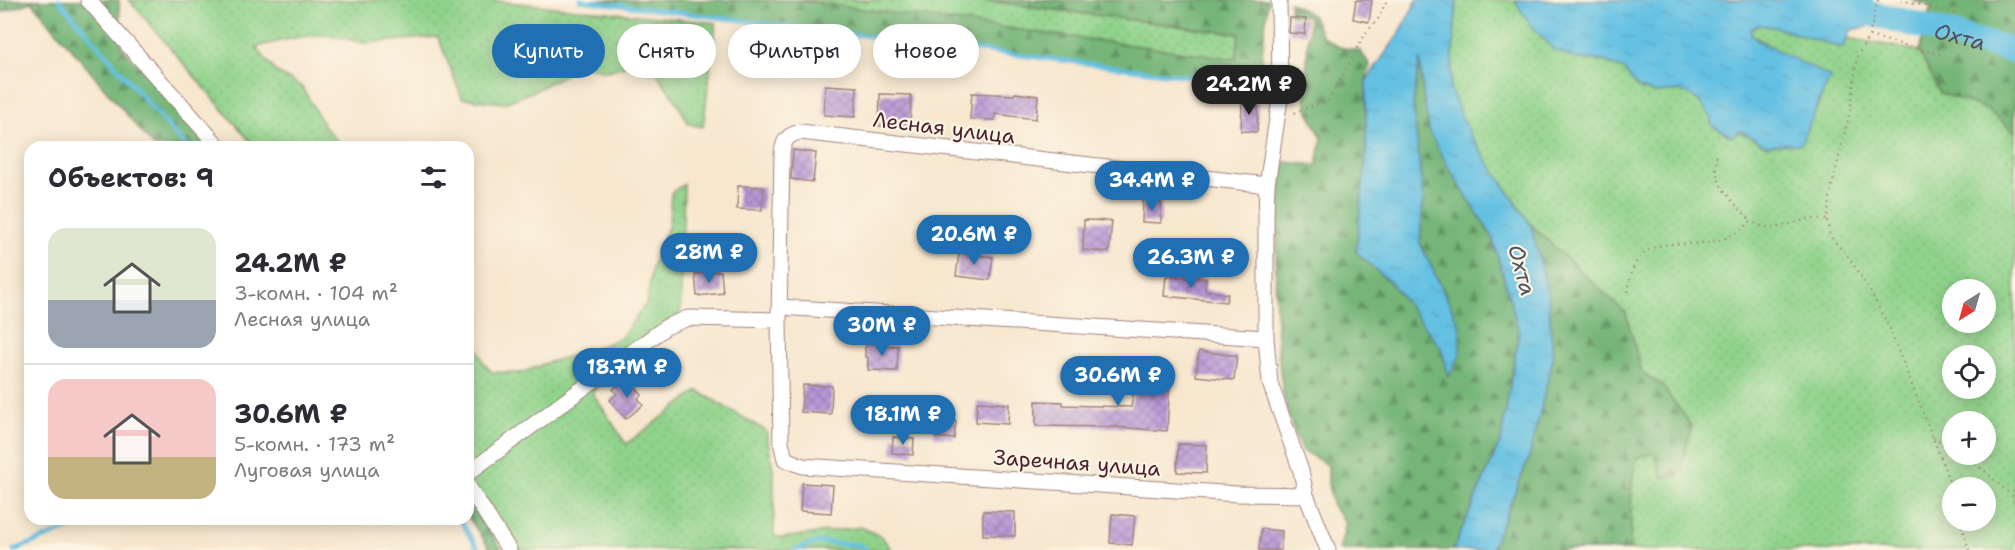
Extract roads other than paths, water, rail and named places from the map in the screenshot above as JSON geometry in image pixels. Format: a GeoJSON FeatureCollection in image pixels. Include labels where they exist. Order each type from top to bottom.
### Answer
{"type":"FeatureCollection","features":[{"type":"Feature","properties":{"kind":"street"},"geometry":{"type":"LineString","coordinates":[[88,0],[214,141]]}},
{"type":"Feature","properties":{"kind":"street"},"geometry":{"type":"LineString","coordinates":[[1279,0],[1280,99],[1267,185],[1266,338],[1270,383],[1301,471],[1306,495],[1328,550]]}},
{"type":"Feature","properties":{"kind":"street","name":"Лесная улица"},"geometry":{"type":"LineString","coordinates":[[779,313],[782,154],[783,143],[794,133],[1267,185]]}},
{"type":"Feature","properties":{"kind":"street"},"geometry":{"type":"LineString","coordinates":[[474,469],[666,327],[688,318],[779,313],[1266,338]]}},
{"type":"Feature","properties":{"kind":"street","name":"Заречная улица"},"geometry":{"type":"LineString","coordinates":[[779,313],[781,442],[785,459],[793,463],[803,466],[1238,494],[1306,495]]}},
{"type":"Feature","properties":{"kind":"street"},"geometry":{"type":"LineString","coordinates":[[474,496],[508,550]]}},
{"type":"Feature","properties":{"kind":"water"},"geometry":{"type":"Polygon","coordinates":[[[1417,0],[1457,0],[1450,89],[1471,137],[1531,225],[1548,294],[1553,358],[1529,458],[1491,550],[1453,550],[1501,440],[1519,332],[1492,236],[1430,134],[1420,59],[1413,103],[1423,200],[1420,243],[1460,326],[1460,355],[1449,376],[1441,348],[1392,284],[1356,252],[1366,157],[1366,81],[1399,34],[1417,0]]]}},
{"type":"Feature","properties":{"kind":"water"},"geometry":{"type":"Polygon","coordinates":[[[1516,0],[1872,1],[1866,27],[1851,30],[1843,48],[1773,27],[1759,25],[1751,29],[1752,35],[1757,40],[1830,77],[1801,144],[1765,145],[1740,131],[1732,137],[1711,125],[1711,117],[1698,100],[1682,91],[1654,93],[1638,88],[1624,70],[1604,61],[1578,59],[1554,50],[1531,25],[1516,0]]]}},
{"type":"Feature","properties":{"kind":"waterway"},"geometry":{"type":"LineString","coordinates":[[59,0],[181,141]]}},
{"type":"Feature","properties":{"kind":"waterway"},"geometry":{"type":"LineString","coordinates":[[580,0],[1259,85]]}},
{"type":"Feature","properties":{"kind":"waterway","name":"Охта"},"geometry":{"type":"LineString","coordinates":[[1798,0],[1887,17],[2015,51]]}},
{"type":"Feature","properties":{"kind":"waterway"},"geometry":{"type":"LineString","coordinates":[[14,550],[79,525]]}},
{"type":"Feature","properties":{"kind":"waterway"},"geometry":{"type":"LineString","coordinates":[[463,525],[479,550]]}},
{"type":"Feature","properties":{"kind":"waterway"},"geometry":{"type":"LineString","coordinates":[[795,550],[818,542],[860,545],[866,550]]}}]}
